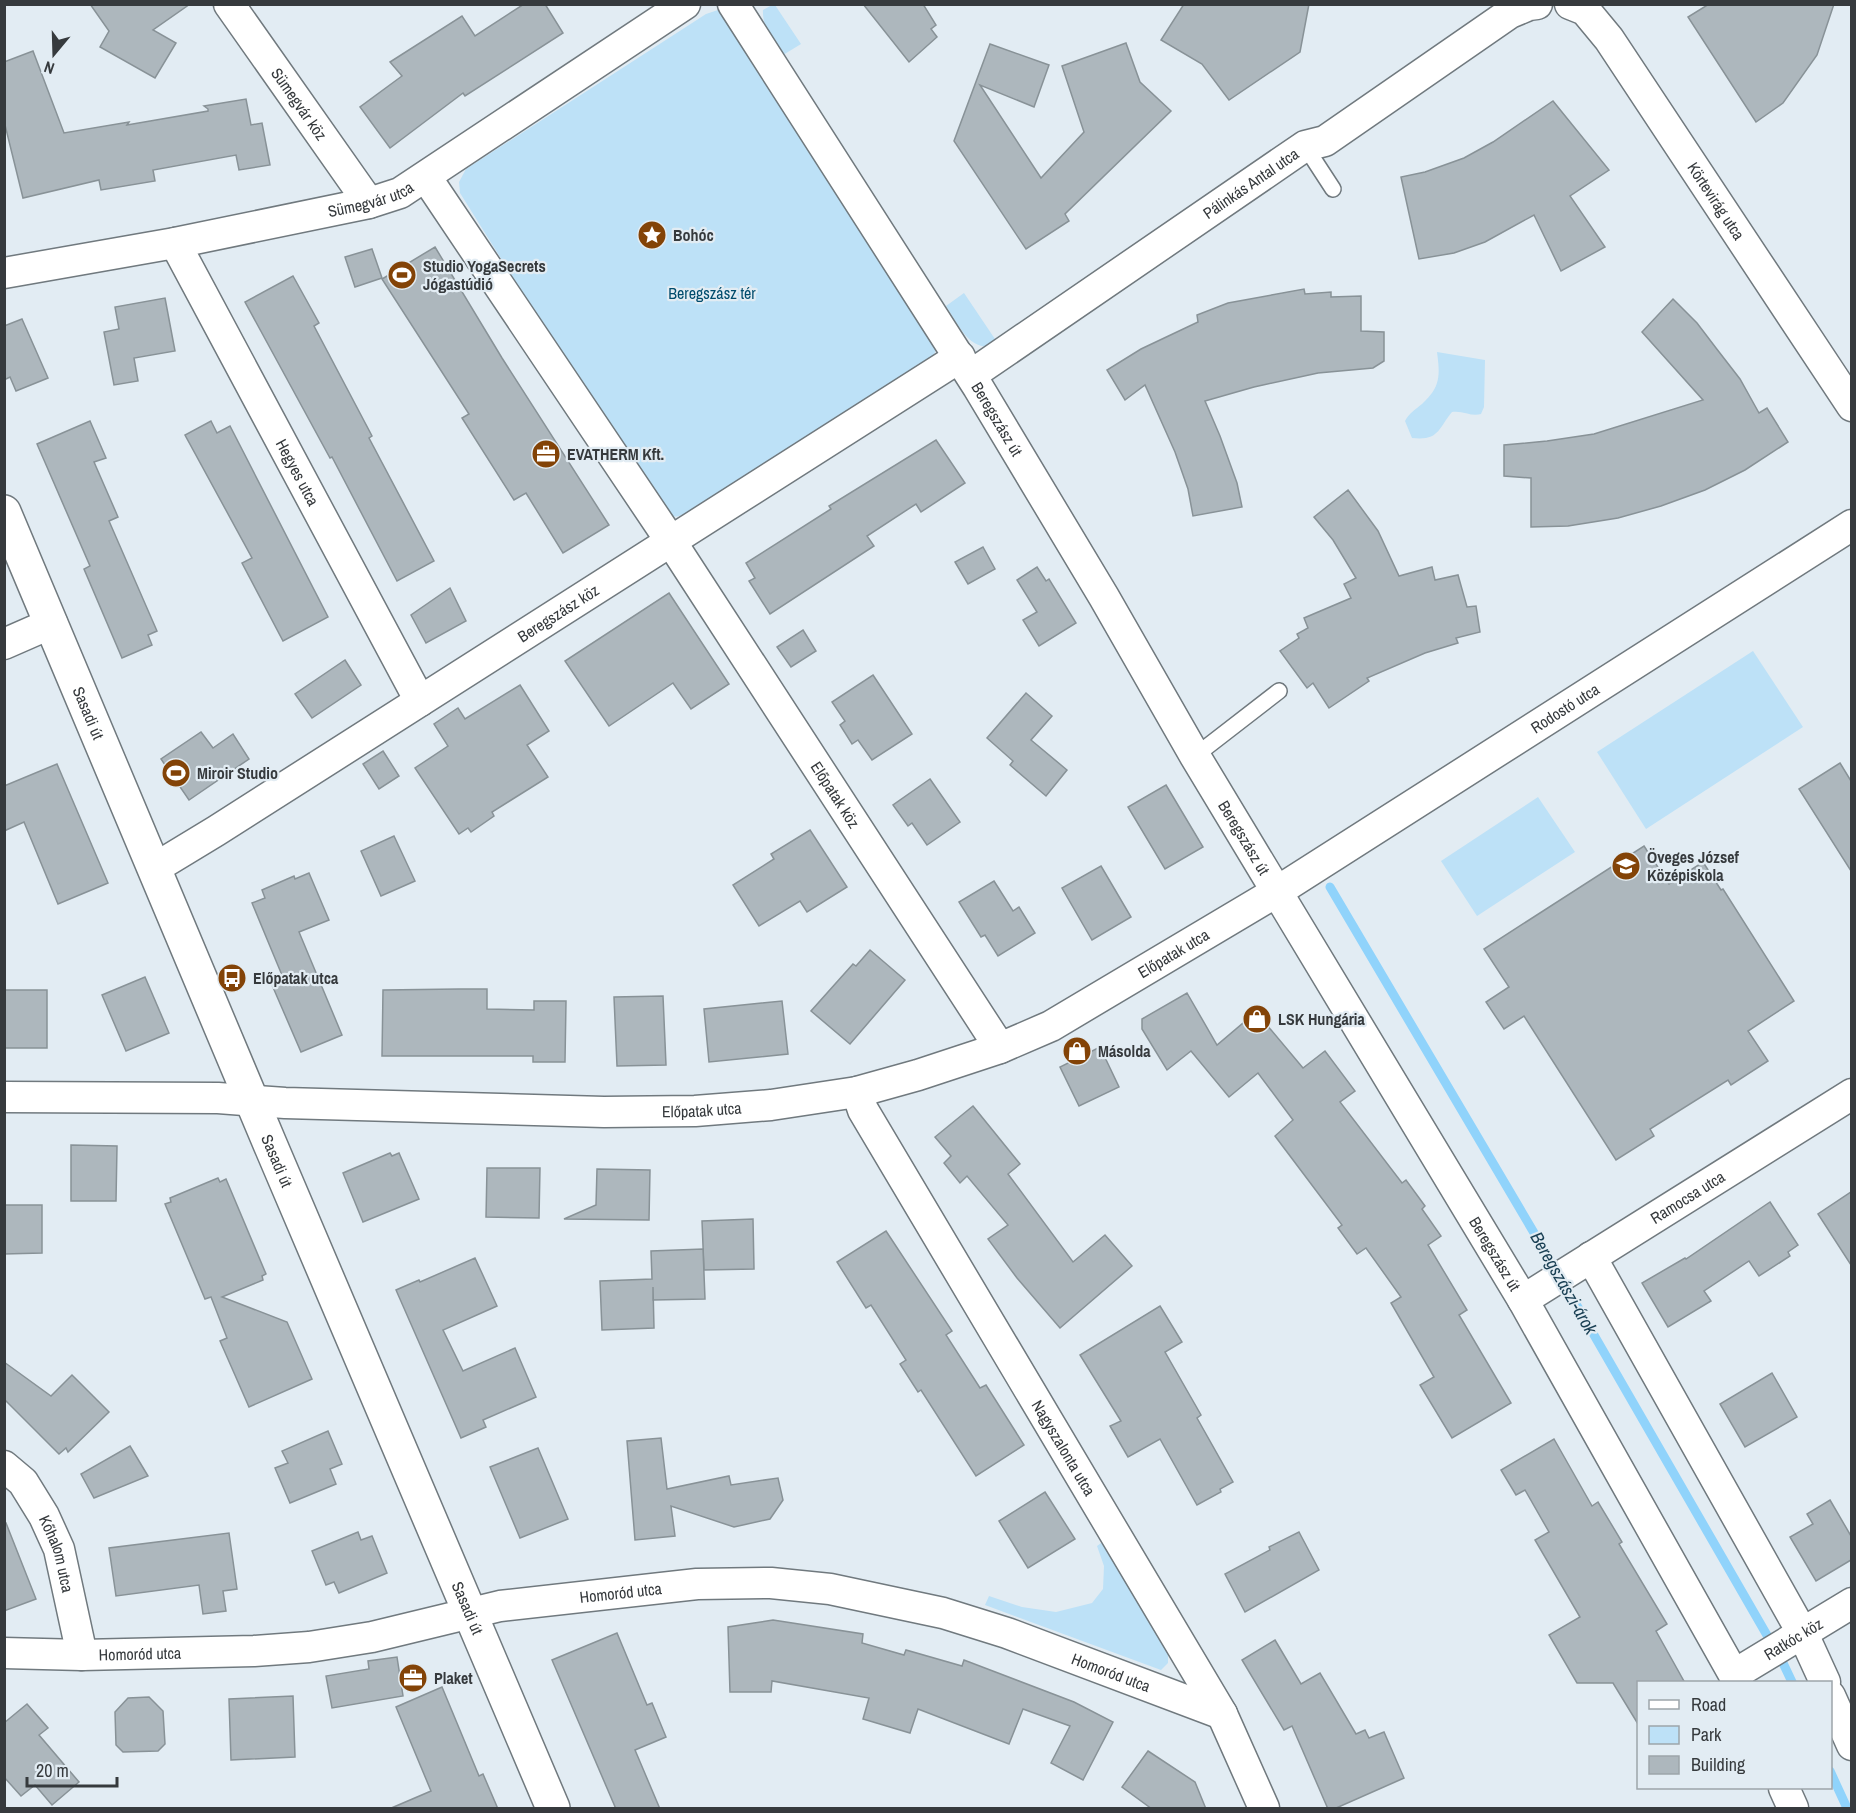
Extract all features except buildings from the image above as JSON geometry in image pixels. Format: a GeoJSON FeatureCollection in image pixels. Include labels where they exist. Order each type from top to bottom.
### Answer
{"type":"FeatureCollection","features":[{"type":"Feature","properties":{"kind":"street","name":"Sümegvár köz"},"geometry":{"type":"LineString","coordinates":[[229,4],[369,203]]}},
{"type":"Feature","properties":{"kind":"street","name":"Sümegvár utca"},"geometry":{"type":"LineString","coordinates":[[4,273],[175,243],[369,203],[400,193],[685,4]]}},
{"type":"Feature","properties":{"kind":"street","name":"Beregszász út"},"geometry":{"type":"LineString","coordinates":[[733,4],[965,366],[1104,597],[1195,756],[1533,1294],[1743,1673]]}},
{"type":"Feature","properties":{"kind":"street","name":"Pálinkás Antal utca"},"geometry":{"type":"LineString","coordinates":[[965,366],[1305,146],[1324,141],[1510,13],[1537,4]]}},
{"type":"Feature","properties":{"kind":"street","name":"Körtevirág utca"},"geometry":{"type":"LineString","coordinates":[[1571,5],[1585,10],[1610,39],[1851,406]]}},
{"type":"Feature","properties":{"kind":"street"},"geometry":{"type":"LineString","coordinates":[[426,177],[670,540]]}},
{"type":"Feature","properties":{"kind":"street","name":"Hegyes utca"},"geometry":{"type":"LineString","coordinates":[[175,243],[420,701]]}},
{"type":"Feature","properties":{"kind":"street","name":"Beregszász köz"},"geometry":{"type":"LineString","coordinates":[[155,868],[670,540],[965,366]]}},
{"type":"Feature","properties":{"kind":"street","name":"Sasadi út"},"geometry":{"type":"LineString","coordinates":[[4,512],[553,1809]]}},
{"type":"Feature","properties":{"kind":"street","name":"Rodostó utca"},"geometry":{"type":"LineString","coordinates":[[1278,891],[1851,525]]}},
{"type":"Feature","properties":{"kind":"street","name":"Előpatak köz"},"geometry":{"type":"LineString","coordinates":[[670,540],[1000,1048]]}},
{"type":"Feature","properties":{"kind":"street"},"geometry":{"type":"LineString","coordinates":[[4,644],[52,623]]}},
{"type":"Feature","properties":{"kind":"street","name":"Előpatak utca"},"geometry":{"type":"LineString","coordinates":[[4,1097],[218,1098],[252,1102],[604,1112],[695,1111],[771,1105],[857,1092],[1000,1048],[1051,1026],[1278,891]]}},
{"type":"Feature","properties":{"kind":"street","name":"Nagyszalonta utca"},"geometry":{"type":"LineString","coordinates":[[857,1092],[868,1119],[1222,1714],[1264,1809]]}},
{"type":"Feature","properties":{"kind":"street","name":"Ramocsa utca"},"geometry":{"type":"LineString","coordinates":[[1533,1294],[1851,1094]]}},
{"type":"Feature","properties":{"kind":"street"},"geometry":{"type":"LineString","coordinates":[[1583,1262],[1795,1638],[1824,1681]]}},
{"type":"Feature","properties":{"kind":"street","name":"Kőhalom utca"},"geometry":{"type":"LineString","coordinates":[[4,1466],[23,1482],[44,1516],[59,1549],[82,1655]]}},
{"type":"Feature","properties":{"kind":"street","name":"Homoród utca"},"geometry":{"type":"LineString","coordinates":[[4,1653],[82,1655],[254,1651],[309,1647],[372,1637],[500,1606],[697,1584],[771,1583],[830,1589],[943,1614],[1007,1632],[1222,1714]]}},
{"type":"Feature","properties":{"kind":"street","name":"Ratkóc köz"},"geometry":{"type":"LineString","coordinates":[[1743,1673],[1851,1603]]}},
{"type":"Feature","properties":{"kind":"street"},"geometry":{"type":"LineString","coordinates":[[1832,1701],[1851,1744]]}},
{"type":"Feature","properties":{"kind":"street"},"geometry":{"type":"LineString","coordinates":[[1784,1789],[1793,1809]]}},
{"type":"Feature","properties":{"kind":"lane"},"geometry":{"type":"LineString","coordinates":[[1305,146],[1333,189]]}},
{"type":"Feature","properties":{"kind":"lane"},"geometry":{"type":"LineString","coordinates":[[1195,756],[1279,691]]}},
{"type":"Feature","properties":{"kind":"green space"},"geometry":{"type":"Polygon","coordinates":[[[775,5],[801,44],[783,55],[764,23],[763,10],[775,5]]]}},
{"type":"Feature","properties":{"kind":"green space","name":"Beregszász tér"},"geometry":{"type":"Polygon","coordinates":[[[718,10],[936,347],[933,360],[927,365],[686,513],[674,517],[657,508],[460,193],[459,182],[466,169],[706,14],[718,10]]]}},
{"type":"Feature","properties":{"kind":"green space"},"geometry":{"type":"Polygon","coordinates":[[[964,293],[999,345],[980,346],[961,330],[946,306],[964,293]]]}},
{"type":"Feature","properties":{"kind":"green space"},"geometry":{"type":"Polygon","coordinates":[[[1437,352],[1485,360],[1484,407],[1478,415],[1452,412],[1433,436],[1412,438],[1405,421],[1428,398],[1436,386],[1439,374],[1437,352]]]}},
{"type":"Feature","properties":{"kind":"green space"},"geometry":{"type":"Polygon","coordinates":[[[1753,651],[1803,727],[1646,829],[1597,752],[1753,651]]]}},
{"type":"Feature","properties":{"kind":"green space"},"geometry":{"type":"Polygon","coordinates":[[[1538,797],[1575,852],[1477,916],[1441,861],[1538,797]]]}},
{"type":"Feature","properties":{"kind":"green space"},"geometry":{"type":"Polygon","coordinates":[[[1104,1541],[1168,1645],[1168,1663],[1161,1670],[985,1605],[989,1596],[1022,1607],[1056,1612],[1092,1603],[1103,1589],[1104,1566],[1097,1546],[1104,1541]]]}},
{"type":"Feature","properties":{"kind":"waterway","name":"Beregszászi-árok"},"geometry":{"type":"LineString","coordinates":[[1330,887],[1579,1309],[1792,1681]]}},
{"type":"Feature","properties":{"kind":"waterway","name":"Beregszászi-árok"},"geometry":{"type":"LineString","coordinates":[[1832,1775],[1847,1808]]}},
{"type":"Feature","properties":{"kind":"place","name":"Bohóc"},"geometry":{"type":"Point","coordinates":[652,235]}},
{"type":"Feature","properties":{"kind":"place","name":"Studio YogaSecrets Jógastúdió"},"geometry":{"type":"Point","coordinates":[402,275]}},
{"type":"Feature","properties":{"kind":"place","name":"EVATHERM Kft."},"geometry":{"type":"Point","coordinates":[546,454]}},
{"type":"Feature","properties":{"kind":"place","name":"Miroir Studio"},"geometry":{"type":"Point","coordinates":[176,773]}},
{"type":"Feature","properties":{"kind":"place","name":"Öveges József Középiskola"},"geometry":{"type":"Point","coordinates":[1626,866]}},
{"type":"Feature","properties":{"kind":"place","name":"Előpatak utca"},"geometry":{"type":"Point","coordinates":[232,978]}},
{"type":"Feature","properties":{"kind":"place","name":"LSK Hungária"},"geometry":{"type":"Point","coordinates":[1257,1019]}},
{"type":"Feature","properties":{"kind":"place","name":"Másolda"},"geometry":{"type":"Point","coordinates":[1077,1051]}},
{"type":"Feature","properties":{"kind":"place","name":"Plaket"},"geometry":{"type":"Point","coordinates":[413,1678]}}]}
